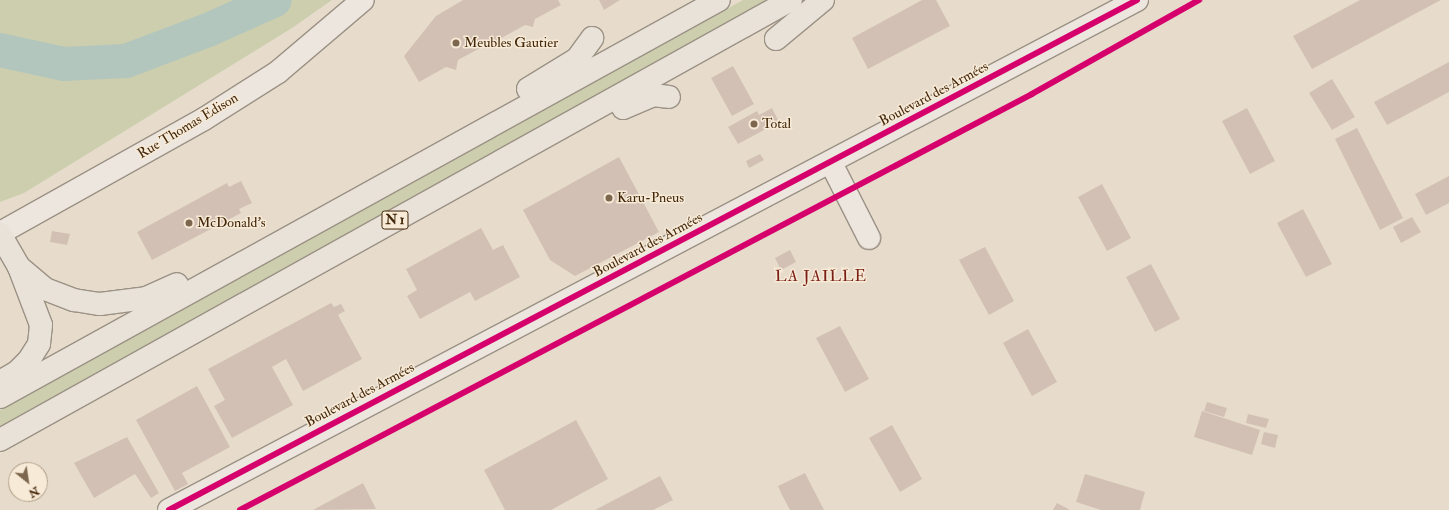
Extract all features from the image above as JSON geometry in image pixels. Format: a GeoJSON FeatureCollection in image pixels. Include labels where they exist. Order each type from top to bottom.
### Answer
{"type":"FeatureCollection","features":[{"type":"Feature","properties":{"kind":"highway","name":"N 1"},"geometry":{"type":"LineString","coordinates":[[0,397],[719,0]]}},
{"type":"Feature","properties":{"kind":"highway","name":"N 1"},"geometry":{"type":"LineString","coordinates":[[0,440],[791,0]]}},
{"type":"Feature","properties":{"kind":"highway"},"geometry":{"type":"LineString","coordinates":[[776,39],[823,0]]}},
{"type":"Feature","properties":{"kind":"highway"},"geometry":{"type":"LineString","coordinates":[[405,173],[577,59],[592,38]]}},
{"type":"Feature","properties":{"kind":"highway"},"geometry":{"type":"LineString","coordinates":[[428,202],[645,97],[653,95],[669,97]]}},
{"type":"Feature","properties":{"kind":"highway"},"geometry":{"type":"LineString","coordinates":[[19,268],[45,289],[74,300],[100,304],[134,301],[168,289],[341,208]]}},
{"type":"Feature","properties":{"kind":"highway"},"geometry":{"type":"LineString","coordinates":[[0,233],[19,268],[41,325],[40,344],[21,368],[0,382]]}},
{"type":"Feature","properties":{"kind":"street","name":"Rue Thomas Edison"},"geometry":{"type":"LineString","coordinates":[[0,233],[204,119],[278,72],[363,0]]}},
{"type":"Feature","properties":{"kind":"street","name":"Boulevard des Armées"},"geometry":{"type":"LineString","coordinates":[[168,510],[831,163],[1137,0]]}},
{"type":"Feature","properties":{"kind":"street"},"geometry":{"type":"LineString","coordinates":[[831,163],[869,238]]}},
{"type":"Feature","properties":{"kind":"green space"},"geometry":{"type":"Polygon","coordinates":[[[0,0],[332,0],[292,28],[24,193],[0,202],[0,0]]]}},
{"type":"Feature","properties":{"kind":"green space"},"geometry":{"type":"Polygon","coordinates":[[[743,0],[770,0],[0,426],[0,410],[743,0]]]}},
{"type":"Feature","properties":{"kind":"building","name":"Meubles Gautier"},"geometry":{"type":"Polygon","coordinates":[[[463,0],[558,0],[561,5],[535,19],[533,27],[525,25],[498,40],[494,49],[484,46],[458,60],[456,70],[446,67],[419,82],[404,56],[436,16],[463,0]]]}},
{"type":"Feature","properties":{"kind":"building"},"geometry":{"type":"Polygon","coordinates":[[[599,0],[620,0],[604,10],[599,0]]]}},
{"type":"Feature","properties":{"kind":"building"},"geometry":{"type":"Polygon","coordinates":[[[922,0],[936,0],[950,26],[868,69],[852,38],[922,0]]]}},
{"type":"Feature","properties":{"kind":"building"},"geometry":{"type":"Polygon","coordinates":[[[1360,0],[1441,0],[1312,69],[1293,36],[1360,0]]]}},
{"type":"Feature","properties":{"kind":"building"},"geometry":{"type":"Polygon","coordinates":[[[1449,62],[1449,92],[1387,125],[1374,102],[1449,62]]]}},
{"type":"Feature","properties":{"kind":"building","name":"Total"},"geometry":{"type":"Polygon","coordinates":[[[733,66],[754,104],[732,116],[711,78],[733,66]]]}},
{"type":"Feature","properties":{"kind":"building"},"geometry":{"type":"Polygon","coordinates":[[[1332,79],[1355,117],[1332,130],[1309,93],[1332,79]]]}},
{"type":"Feature","properties":{"kind":"building","name":"Total"},"geometry":{"type":"Polygon","coordinates":[[[772,108],[779,122],[738,144],[728,127],[757,111],[759,115],[772,108]]]}},
{"type":"Feature","properties":{"kind":"building"},"geometry":{"type":"Polygon","coordinates":[[[1247,108],[1275,161],[1250,174],[1222,121],[1247,108]]]}},
{"type":"Feature","properties":{"kind":"building"},"geometry":{"type":"Polygon","coordinates":[[[1357,128],[1403,218],[1380,230],[1335,139],[1357,128]]]}},
{"type":"Feature","properties":{"kind":"building"},"geometry":{"type":"Polygon","coordinates":[[[760,154],[764,160],[749,168],[746,161],[760,154]]]}},
{"type":"Feature","properties":{"kind":"building","name":"Karu-Pneus"},"geometry":{"type":"Polygon","coordinates":[[[619,157],[659,232],[575,276],[550,260],[523,210],[619,157]]]}},
{"type":"Feature","properties":{"kind":"building"},"geometry":{"type":"Polygon","coordinates":[[[1449,176],[1449,203],[1426,215],[1415,194],[1449,176]]]}},
{"type":"Feature","properties":{"kind":"building","name":"McDonald's"},"geometry":{"type":"Polygon","coordinates":[[[241,181],[252,203],[239,209],[241,213],[152,260],[137,232],[227,183],[229,187],[241,181]]]}},
{"type":"Feature","properties":{"kind":"building"},"geometry":{"type":"Polygon","coordinates":[[[1102,184],[1131,238],[1107,251],[1078,197],[1102,184]]]}},
{"type":"Feature","properties":{"kind":"building"},"geometry":{"type":"Polygon","coordinates":[[[1303,209],[1332,264],[1306,277],[1277,223],[1303,209]]]}},
{"type":"Feature","properties":{"kind":"building"},"geometry":{"type":"Polygon","coordinates":[[[1412,217],[1421,232],[1401,243],[1393,227],[1412,217]]]}},
{"type":"Feature","properties":{"kind":"building"},"geometry":{"type":"Polygon","coordinates":[[[481,228],[493,250],[503,245],[520,277],[475,301],[470,292],[420,319],[407,296],[417,290],[406,269],[481,228]]]}},
{"type":"Feature","properties":{"kind":"building"},"geometry":{"type":"Polygon","coordinates":[[[52,231],[70,234],[67,245],[50,242],[52,231]]]}},
{"type":"Feature","properties":{"kind":"building"},"geometry":{"type":"Polygon","coordinates":[[[985,247],[1014,301],[989,315],[959,260],[985,247]]]}},
{"type":"Feature","properties":{"kind":"building"},"geometry":{"type":"Polygon","coordinates":[[[790,250],[796,262],[781,270],[775,258],[790,250]]]}},
{"type":"Feature","properties":{"kind":"building"},"geometry":{"type":"Polygon","coordinates":[[[1151,264],[1180,319],[1155,332],[1126,277],[1151,264]]]}},
{"type":"Feature","properties":{"kind":"building"},"geometry":{"type":"Polygon","coordinates":[[[331,303],[334,307],[341,304],[345,311],[338,315],[362,359],[303,391],[286,359],[272,367],[293,405],[232,438],[214,406],[225,400],[208,369],[331,303]]]}},
{"type":"Feature","properties":{"kind":"building"},"geometry":{"type":"Polygon","coordinates":[[[840,326],[869,379],[845,392],[816,338],[840,326]]]}},
{"type":"Feature","properties":{"kind":"building"},"geometry":{"type":"Polygon","coordinates":[[[1028,329],[1057,382],[1032,396],[1003,343],[1028,329]]]}},
{"type":"Feature","properties":{"kind":"building"},"geometry":{"type":"Polygon","coordinates":[[[197,386],[230,447],[182,473],[188,484],[175,491],[136,420],[197,386]]]}},
{"type":"Feature","properties":{"kind":"building"},"geometry":{"type":"Polygon","coordinates":[[[1207,402],[1227,408],[1224,417],[1204,411],[1207,402]]]}},
{"type":"Feature","properties":{"kind":"building"},"geometry":{"type":"Polygon","coordinates":[[[1202,411],[1260,430],[1252,455],[1194,437],[1202,411]]]}},
{"type":"Feature","properties":{"kind":"building"},"geometry":{"type":"Polygon","coordinates":[[[1248,414],[1269,419],[1266,428],[1246,423],[1248,414]]]}},
{"type":"Feature","properties":{"kind":"building"},"geometry":{"type":"Polygon","coordinates":[[[576,420],[608,479],[551,510],[505,510],[484,470],[576,420]]]}},
{"type":"Feature","properties":{"kind":"building"},"geometry":{"type":"Polygon","coordinates":[[[892,425],[922,479],[900,492],[869,438],[892,425]]]}},
{"type":"Feature","properties":{"kind":"building"},"geometry":{"type":"Polygon","coordinates":[[[1264,432],[1278,435],[1275,448],[1261,444],[1264,432]]]}},
{"type":"Feature","properties":{"kind":"building"},"geometry":{"type":"Polygon","coordinates":[[[127,437],[159,493],[151,498],[135,474],[94,498],[74,463],[127,437]]]}},
{"type":"Feature","properties":{"kind":"building"},"geometry":{"type":"Polygon","coordinates":[[[805,473],[824,510],[790,510],[782,495],[778,486],[805,473]]]}},
{"type":"Feature","properties":{"kind":"building"},"geometry":{"type":"Polygon","coordinates":[[[1085,474],[1145,492],[1140,510],[1101,510],[1076,502],[1085,474]]]}},
{"type":"Feature","properties":{"kind":"building"},"geometry":{"type":"Polygon","coordinates":[[[660,476],[673,500],[653,510],[595,510],[660,476]]]}},
{"type":"Feature","properties":{"kind":"building"},"geometry":{"type":"Polygon","coordinates":[[[363,483],[376,509],[313,510],[363,483]]]}},
{"type":"Feature","properties":{"kind":"building"},"geometry":{"type":"Polygon","coordinates":[[[1057,503],[1070,510],[1053,510],[1057,503]]]}},
{"type":"Feature","properties":{"kind":"waterway"},"geometry":{"type":"LineString","coordinates":[[0,50],[64,64],[126,61],[208,30],[275,0]]}},
{"type":"Feature","properties":{"kind":"cycle path"},"geometry":{"type":"LineString","coordinates":[[169,510],[1137,0]]}},
{"type":"Feature","properties":{"kind":"cycle path"},"geometry":{"type":"LineString","coordinates":[[240,510],[1032,94],[1199,0]]}},
{"type":"Feature","properties":{"kind":"place","name":"Meubles Gautier"},"geometry":{"type":"Point","coordinates":[456,43]}},
{"type":"Feature","properties":{"kind":"place","name":"Total"},"geometry":{"type":"Point","coordinates":[754,124]}},
{"type":"Feature","properties":{"kind":"place","name":"Karu-Pneus"},"geometry":{"type":"Point","coordinates":[609,198]}},
{"type":"Feature","properties":{"kind":"place","name":"McDonald's"},"geometry":{"type":"Point","coordinates":[189,223]}},
{"type":"Feature","properties":{"kind":"district","name":"LA JAILLE"},"geometry":{"type":"Point","coordinates":[821,276]}}]}
